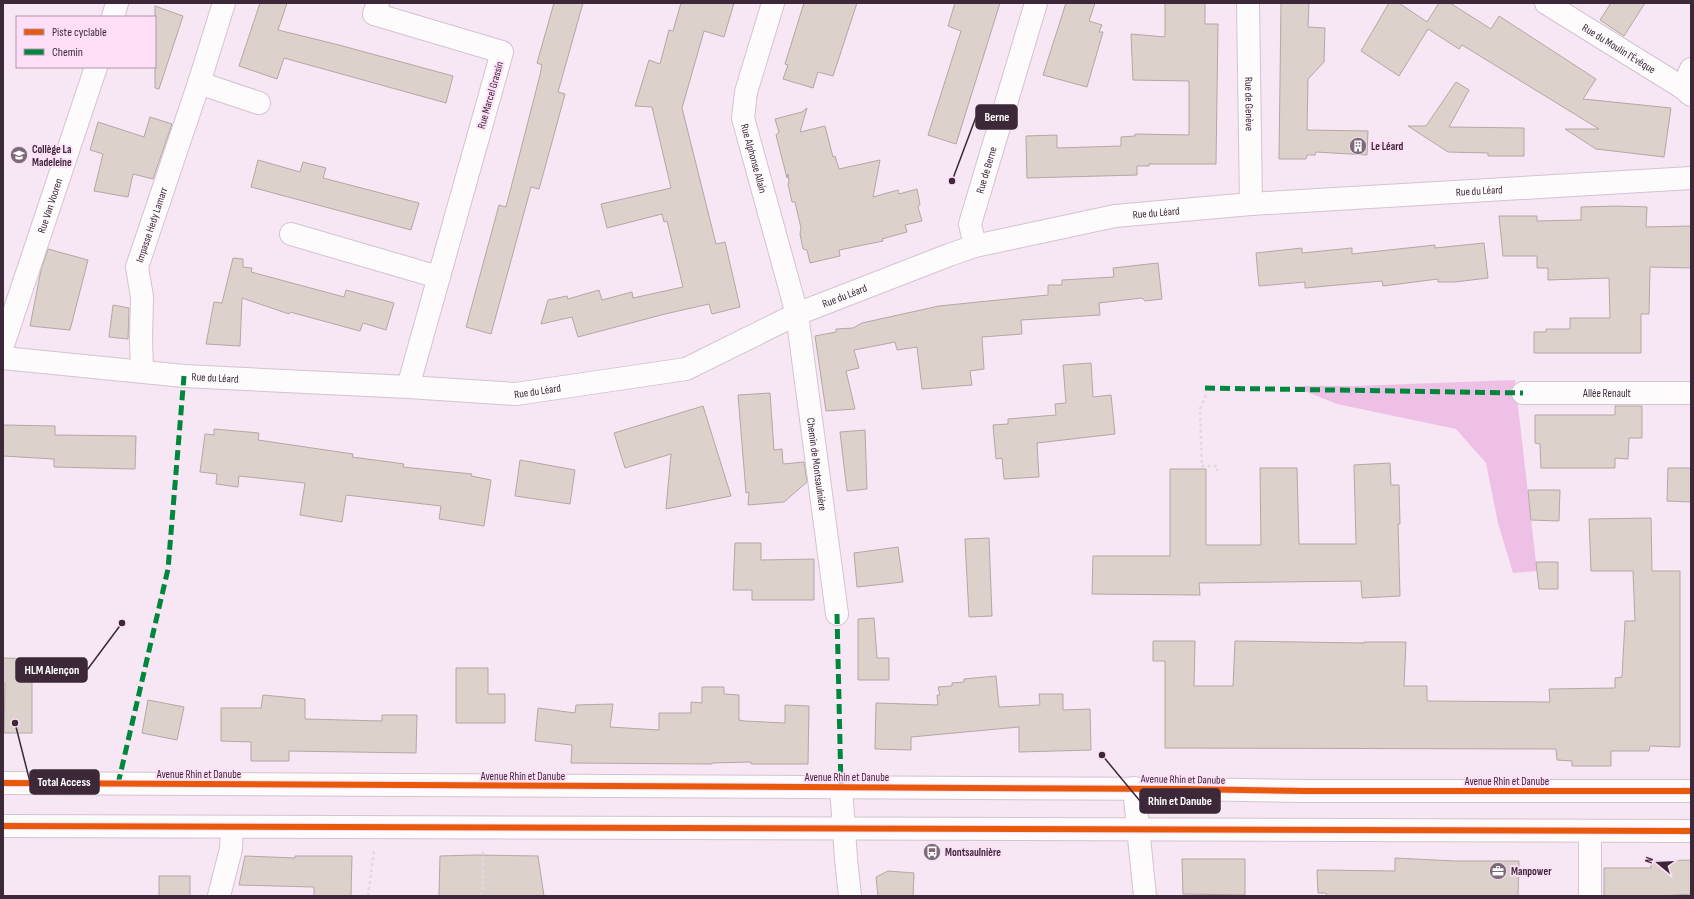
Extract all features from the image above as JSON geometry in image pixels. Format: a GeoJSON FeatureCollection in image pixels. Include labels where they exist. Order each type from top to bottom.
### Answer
{"type":"FeatureCollection","features":[{"type":"Feature","properties":{"kind":"street"},"geometry":{"type":"LineString","coordinates":[[113,16],[117,3]]}},
{"type":"Feature","properties":{"kind":"street","name":"Impasse Hedy Lamarr"},"geometry":{"type":"LineString","coordinates":[[142,372],[142,297],[137,267],[199,83],[224,3]]}},
{"type":"Feature","properties":{"kind":"street","name":"Rue Marcel Grassin"},"geometry":{"type":"LineString","coordinates":[[378,3],[374,14],[502,52],[408,387]]}},
{"type":"Feature","properties":{"kind":"street","name":"Rue Alphonse Allain"},"geometry":{"type":"LineString","coordinates":[[773,3],[746,92],[744,118],[797,314]]}},
{"type":"Feature","properties":{"kind":"street","name":"Rue de Berne"},"geometry":{"type":"LineString","coordinates":[[975,246],[970,224],[1036,3]]}},
{"type":"Feature","properties":{"kind":"street","name":"Rue de Genève"},"geometry":{"type":"LineString","coordinates":[[1248,3],[1251,204]]}},
{"type":"Feature","properties":{"kind":"street","name":"Rue du Moulin l'Évêque"},"geometry":{"type":"LineString","coordinates":[[1546,3],[1687,92]]}},
{"type":"Feature","properties":{"kind":"street","name":"Rue Van Vooren"},"geometry":{"type":"LineString","coordinates":[[3,345],[96,68]]}},
{"type":"Feature","properties":{"kind":"street"},"geometry":{"type":"LineString","coordinates":[[1687,92],[1691,69]]}},
{"type":"Feature","properties":{"kind":"street"},"geometry":{"type":"LineString","coordinates":[[199,83],[259,103]]}},
{"type":"Feature","properties":{"kind":"street","name":"Rue du Léard"},"geometry":{"type":"LineString","coordinates":[[3,358],[184,376],[516,394],[686,369],[797,314],[975,246],[1115,216],[1251,204],[1691,178]]}},
{"type":"Feature","properties":{"kind":"street"},"geometry":{"type":"LineString","coordinates":[[291,234],[438,277]]}},
{"type":"Feature","properties":{"kind":"street","name":"Chemin de Montsaulnière"},"geometry":{"type":"LineString","coordinates":[[797,314],[837,614]]}},
{"type":"Feature","properties":{"kind":"street","name":"Allée Renault"},"geometry":{"type":"LineString","coordinates":[[1523,393],[1691,393]]}},
{"type":"Feature","properties":{"kind":"street","name":"Avenue Rhin et Danube"},"geometry":{"type":"LineString","coordinates":[[3,784],[1134,788],[1307,791],[1691,791]]}},
{"type":"Feature","properties":{"kind":"street"},"geometry":{"type":"LineString","coordinates":[[842,787],[850,896]]}},
{"type":"Feature","properties":{"kind":"street"},"geometry":{"type":"LineString","coordinates":[[1134,788],[1145,896]]}},
{"type":"Feature","properties":{"kind":"street"},"geometry":{"type":"LineString","coordinates":[[3,826],[1691,831]]}},
{"type":"Feature","properties":{"kind":"street"},"geometry":{"type":"LineString","coordinates":[[219,896],[232,849],[232,827]]}},
{"type":"Feature","properties":{"kind":"street"},"geometry":{"type":"LineString","coordinates":[[1590,831],[1590,896]]}},
{"type":"Feature","properties":{"kind":"path"},"geometry":{"type":"LineString","coordinates":[[1206,395],[1200,409],[1202,466],[1217,466],[1216,471]]}},
{"type":"Feature","properties":{"kind":"path"},"geometry":{"type":"LineString","coordinates":[[368,896],[377,827]]}},
{"type":"Feature","properties":{"kind":"path"},"geometry":{"type":"LineString","coordinates":[[481,896],[483,886],[482,827]]}},
{"type":"Feature","properties":{"kind":"shaded area"},"geometry":{"type":"Polygon","coordinates":[[[1515,380],[1537,571],[1513,573],[1498,523],[1486,463],[1456,429],[1337,404],[1292,386],[1355,386],[1515,380]]]}},
{"type":"Feature","properties":{"kind":"building"},"geometry":{"type":"Polygon","coordinates":[[[260,3],[287,3],[278,30],[453,76],[446,103],[284,58],[277,79],[239,66],[260,3]]]}},
{"type":"Feature","properties":{"kind":"building"},"geometry":{"type":"Polygon","coordinates":[[[554,3],[583,3],[558,92],[565,94],[539,189],[531,187],[491,334],[466,327],[499,205],[506,207],[540,75],[542,65],[537,63],[554,3]]]}},
{"type":"Feature","properties":{"kind":"building"},"geometry":{"type":"Polygon","coordinates":[[[681,3],[734,3],[724,37],[704,31],[682,108],[716,244],[725,242],[740,307],[712,314],[709,304],[578,337],[572,317],[541,324],[548,300],[567,296],[568,299],[599,290],[602,300],[632,292],[633,298],[683,287],[667,221],[664,222],[662,214],[607,228],[601,204],[671,188],[652,107],[635,106],[649,60],[660,64],[669,30],[673,31],[681,3]]]}},
{"type":"Feature","properties":{"kind":"building"},"geometry":{"type":"Polygon","coordinates":[[[804,3],[857,3],[833,76],[818,72],[813,88],[783,79],[788,65],[785,64],[804,3]]]}},
{"type":"Feature","properties":{"kind":"building"},"geometry":{"type":"Polygon","coordinates":[[[955,3],[1000,3],[956,144],[928,135],[961,31],[948,26],[955,3]]]}},
{"type":"Feature","properties":{"kind":"building"},"geometry":{"type":"Polygon","coordinates":[[[1066,3],[1095,3],[1089,21],[1102,25],[1099,32],[1103,32],[1087,87],[1043,75],[1066,3]]]}},
{"type":"Feature","properties":{"kind":"building"},"geometry":{"type":"Polygon","coordinates":[[[1165,3],[1205,3],[1205,24],[1218,24],[1216,164],[1149,164],[1149,166],[1137,166],[1137,175],[1027,178],[1026,136],[1057,135],[1057,148],[1121,146],[1121,137],[1135,136],[1135,134],[1189,135],[1189,81],[1133,80],[1131,34],[1165,37],[1165,3]]]}},
{"type":"Feature","properties":{"kind":"building"},"geometry":{"type":"Polygon","coordinates":[[[1281,3],[1309,3],[1308,27],[1325,28],[1324,62],[1308,79],[1307,130],[1368,131],[1367,155],[1316,152],[1315,155],[1307,155],[1306,159],[1279,159],[1281,3]]]}},
{"type":"Feature","properties":{"kind":"building"},"geometry":{"type":"Polygon","coordinates":[[[1389,3],[1399,3],[1427,22],[1439,3],[1450,3],[1491,29],[1499,16],[1596,79],[1583,99],[1671,108],[1664,157],[1596,149],[1565,129],[1599,129],[1462,45],[1459,49],[1428,29],[1399,76],[1361,51],[1389,3]]]}},
{"type":"Feature","properties":{"kind":"building"},"geometry":{"type":"Polygon","coordinates":[[[1611,3],[1645,3],[1624,36],[1600,20],[1611,3]]]}},
{"type":"Feature","properties":{"kind":"building"},"geometry":{"type":"Polygon","coordinates":[[[155,6],[183,16],[159,89],[155,88],[155,6]]]}},
{"type":"Feature","properties":{"kind":"building"},"geometry":{"type":"Polygon","coordinates":[[[1456,82],[1469,90],[1449,127],[1524,128],[1524,156],[1488,156],[1488,153],[1448,152],[1408,126],[1426,126],[1456,82]]]}},
{"type":"Feature","properties":{"kind":"building"},"geometry":{"type":"Polygon","coordinates":[[[807,108],[800,132],[825,126],[833,157],[835,156],[839,169],[880,160],[873,197],[898,190],[899,194],[917,189],[920,204],[918,207],[922,221],[905,225],[907,232],[882,239],[883,241],[839,250],[840,256],[810,263],[807,250],[803,249],[800,234],[801,228],[795,202],[792,202],[788,184],[788,174],[787,178],[776,135],[779,132],[775,119],[802,112],[807,108]]]}},
{"type":"Feature","properties":{"kind":"building"},"geometry":{"type":"Polygon","coordinates":[[[150,117],[172,124],[153,179],[133,174],[128,197],[94,191],[103,154],[90,150],[98,122],[144,137],[150,117]]]}},
{"type":"Feature","properties":{"kind":"building"},"geometry":{"type":"Polygon","coordinates":[[[258,160],[300,172],[303,162],[326,168],[323,178],[419,203],[411,230],[251,187],[258,160]]]}},
{"type":"Feature","properties":{"kind":"building"},"geometry":{"type":"Polygon","coordinates":[[[1581,207],[1647,207],[1646,227],[1691,226],[1691,268],[1650,267],[1649,314],[1641,314],[1641,353],[1534,353],[1534,332],[1546,332],[1546,329],[1570,329],[1570,318],[1610,318],[1609,278],[1548,280],[1548,268],[1537,268],[1537,256],[1503,256],[1499,216],[1537,216],[1537,221],[1581,220],[1581,207]]]}},
{"type":"Feature","properties":{"kind":"building"},"geometry":{"type":"Polygon","coordinates":[[[1484,243],[1488,278],[1455,282],[1438,282],[1438,279],[1383,286],[1382,281],[1305,288],[1305,282],[1259,286],[1256,253],[1302,248],[1302,253],[1352,248],[1352,254],[1435,245],[1435,248],[1484,243]]]}},
{"type":"Feature","properties":{"kind":"building"},"geometry":{"type":"Polygon","coordinates":[[[48,249],[88,260],[70,330],[30,326],[41,270],[48,249]]]}},
{"type":"Feature","properties":{"kind":"building"},"geometry":{"type":"Polygon","coordinates":[[[233,258],[243,259],[243,267],[252,268],[251,272],[344,297],[346,290],[394,303],[386,330],[363,323],[360,331],[290,312],[289,314],[242,298],[240,346],[206,344],[214,302],[222,303],[233,258]]]}},
{"type":"Feature","properties":{"kind":"building"},"geometry":{"type":"Polygon","coordinates":[[[1158,263],[1162,299],[1145,301],[1142,298],[1099,303],[1100,315],[1021,320],[1022,334],[982,337],[984,369],[970,371],[972,385],[922,389],[917,347],[897,350],[895,342],[854,350],[859,368],[846,371],[855,409],[826,411],[815,336],[836,332],[836,329],[853,328],[862,323],[939,306],[1048,295],[1048,285],[1062,285],[1062,280],[1114,277],[1113,268],[1158,263]]]}},
{"type":"Feature","properties":{"kind":"building"},"geometry":{"type":"Polygon","coordinates":[[[113,305],[129,308],[128,339],[109,337],[113,305]]]}},
{"type":"Feature","properties":{"kind":"building"},"geometry":{"type":"Polygon","coordinates":[[[1091,363],[1093,397],[1111,395],[1115,434],[1037,443],[1039,477],[1004,479],[1002,458],[996,459],[993,425],[1008,424],[1008,419],[1056,415],[1055,404],[1066,403],[1063,365],[1091,363]]]}},
{"type":"Feature","properties":{"kind":"building"},"geometry":{"type":"Polygon","coordinates":[[[770,393],[774,450],[782,449],[783,464],[804,462],[807,482],[784,502],[748,505],[749,492],[746,493],[738,395],[770,393]]]}},
{"type":"Feature","properties":{"kind":"building"},"geometry":{"type":"Polygon","coordinates":[[[703,406],[731,496],[666,509],[671,454],[625,468],[614,433],[703,406]]]}},
{"type":"Feature","properties":{"kind":"building"},"geometry":{"type":"Polygon","coordinates":[[[1615,406],[1642,406],[1642,438],[1629,438],[1628,459],[1615,458],[1615,468],[1541,468],[1540,444],[1535,443],[1535,415],[1615,415],[1615,406]]]}},
{"type":"Feature","properties":{"kind":"building"},"geometry":{"type":"Polygon","coordinates":[[[3,425],[55,426],[55,435],[136,436],[135,469],[54,467],[54,459],[3,456],[3,425]]]}},
{"type":"Feature","properties":{"kind":"building"},"geometry":{"type":"Polygon","coordinates":[[[214,429],[259,433],[258,440],[353,454],[352,457],[404,464],[403,467],[472,474],[471,476],[491,480],[484,526],[439,519],[441,506],[346,495],[342,522],[300,515],[305,483],[239,476],[238,487],[216,484],[217,474],[200,472],[205,434],[214,435],[214,429]]]}},
{"type":"Feature","properties":{"kind":"building"},"geometry":{"type":"Polygon","coordinates":[[[865,430],[867,489],[847,491],[840,432],[865,430]]]}},
{"type":"Feature","properties":{"kind":"building"},"geometry":{"type":"Polygon","coordinates":[[[520,460],[575,470],[570,504],[515,496],[520,460]]]}},
{"type":"Feature","properties":{"kind":"building"},"geometry":{"type":"Polygon","coordinates":[[[1390,463],[1391,485],[1399,485],[1400,524],[1398,524],[1400,596],[1362,598],[1361,581],[1199,583],[1200,595],[1092,594],[1093,556],[1170,556],[1170,469],[1206,469],[1206,545],[1261,545],[1260,468],[1297,468],[1299,544],[1356,544],[1354,465],[1390,463]]]}},
{"type":"Feature","properties":{"kind":"building"},"geometry":{"type":"Polygon","coordinates":[[[1668,468],[1691,468],[1691,502],[1667,501],[1668,468]]]}},
{"type":"Feature","properties":{"kind":"building"},"geometry":{"type":"Polygon","coordinates":[[[1528,490],[1560,490],[1559,521],[1531,520],[1528,490]]]}},
{"type":"Feature","properties":{"kind":"building"},"geometry":{"type":"Polygon","coordinates":[[[1651,518],[1652,571],[1680,571],[1680,747],[1650,746],[1649,751],[1611,751],[1611,766],[1572,766],[1572,761],[1557,760],[1556,749],[1165,748],[1165,661],[1153,661],[1153,641],[1195,641],[1194,686],[1233,686],[1235,641],[1364,643],[1406,642],[1404,686],[1427,686],[1427,701],[1550,702],[1549,689],[1615,688],[1615,678],[1622,677],[1625,621],[1635,621],[1633,571],[1591,571],[1589,519],[1651,518]]]}},
{"type":"Feature","properties":{"kind":"building"},"geometry":{"type":"Polygon","coordinates":[[[989,538],[992,616],[969,617],[965,539],[989,538]]]}},
{"type":"Feature","properties":{"kind":"building"},"geometry":{"type":"Polygon","coordinates":[[[735,543],[761,543],[761,560],[814,559],[814,600],[752,600],[752,590],[733,590],[735,543]]]}},
{"type":"Feature","properties":{"kind":"building"},"geometry":{"type":"Polygon","coordinates":[[[898,547],[903,582],[857,587],[854,553],[898,547]]]}},
{"type":"Feature","properties":{"kind":"building"},"geometry":{"type":"Polygon","coordinates":[[[1536,562],[1558,562],[1558,589],[1539,589],[1536,562]]]}},
{"type":"Feature","properties":{"kind":"building"},"geometry":{"type":"Polygon","coordinates":[[[874,618],[877,658],[889,658],[889,680],[858,680],[858,619],[874,618]]]}},
{"type":"Feature","properties":{"kind":"building"},"geometry":{"type":"Polygon","coordinates":[[[3,658],[43,659],[43,680],[32,680],[32,733],[4,733],[5,683],[3,683],[3,658]]]}},
{"type":"Feature","properties":{"kind":"building"},"geometry":{"type":"Polygon","coordinates":[[[456,668],[488,668],[488,694],[505,694],[505,723],[456,723],[456,668]]]}},
{"type":"Feature","properties":{"kind":"building"},"geometry":{"type":"Polygon","coordinates":[[[996,676],[999,707],[1040,705],[1039,694],[1063,694],[1063,710],[1090,709],[1091,750],[1019,752],[1019,727],[911,737],[911,750],[875,749],[876,703],[938,705],[937,695],[940,695],[938,687],[952,686],[952,683],[964,682],[964,679],[996,676]]]}},
{"type":"Feature","properties":{"kind":"building"},"geometry":{"type":"Polygon","coordinates":[[[702,687],[724,687],[724,694],[739,695],[739,720],[744,721],[785,723],[785,705],[809,706],[808,764],[751,764],[751,762],[712,764],[571,763],[572,745],[535,741],[538,708],[575,713],[576,705],[613,704],[610,727],[659,730],[659,713],[691,713],[691,702],[702,703],[702,687]]]}},
{"type":"Feature","properties":{"kind":"building"},"geometry":{"type":"Polygon","coordinates":[[[263,695],[305,699],[305,719],[382,721],[382,715],[417,715],[416,753],[289,751],[289,761],[251,761],[251,742],[221,741],[221,708],[261,708],[263,695]]]}},
{"type":"Feature","properties":{"kind":"building"},"geometry":{"type":"Polygon","coordinates":[[[148,700],[184,707],[177,740],[142,733],[148,700]]]}},
{"type":"Feature","properties":{"kind":"building"},"geometry":{"type":"Polygon","coordinates":[[[245,856],[295,858],[295,856],[352,856],[351,896],[314,896],[314,887],[239,885],[245,856]]]}},
{"type":"Feature","properties":{"kind":"building"},"geometry":{"type":"Polygon","coordinates":[[[440,856],[538,856],[544,896],[439,896],[440,856]]]}},
{"type":"Feature","properties":{"kind":"building"},"geometry":{"type":"Polygon","coordinates":[[[1395,858],[1455,861],[1519,861],[1518,896],[1327,896],[1326,893],[1318,893],[1317,870],[1395,871],[1395,858]]]}},
{"type":"Feature","properties":{"kind":"building"},"geometry":{"type":"Polygon","coordinates":[[[1182,859],[1245,859],[1245,895],[1183,894],[1182,859]]]}},
{"type":"Feature","properties":{"kind":"building"},"geometry":{"type":"Polygon","coordinates":[[[1691,860],[1691,894],[1661,896],[1604,896],[1604,868],[1651,868],[1651,861],[1691,860]]]}},
{"type":"Feature","properties":{"kind":"building"},"geometry":{"type":"Polygon","coordinates":[[[888,871],[914,873],[913,896],[878,896],[876,877],[888,871]]]}},
{"type":"Feature","properties":{"kind":"building"},"geometry":{"type":"Polygon","coordinates":[[[159,876],[190,876],[190,896],[159,896],[159,876]]]}},
{"type":"Feature","properties":{"kind":"marked path"},"geometry":{"type":"LineString","coordinates":[[118,784],[168,569],[184,376]]}},
{"type":"Feature","properties":{"kind":"marked path"},"geometry":{"type":"LineString","coordinates":[[1205,388],[1523,393]]}},
{"type":"Feature","properties":{"kind":"marked path"},"geometry":{"type":"LineString","coordinates":[[837,614],[841,787]]}},
{"type":"Feature","properties":{"kind":"cycle path"},"geometry":{"type":"LineString","coordinates":[[3,783],[1184,789],[1307,791],[1691,791]]}},
{"type":"Feature","properties":{"kind":"cycle path"},"geometry":{"type":"LineString","coordinates":[[3,826],[1691,831]]}},
{"type":"Feature","properties":{"kind":"place","name":"Le Léard"},"geometry":{"type":"Point","coordinates":[1358,146]}},
{"type":"Feature","properties":{"kind":"place","name":"Collège La Madeleine"},"geometry":{"type":"Point","coordinates":[19,155]}},
{"type":"Feature","properties":{"kind":"place","name":"Berne"},"geometry":{"type":"Point","coordinates":[952,181]}},
{"type":"Feature","properties":{"kind":"place","name":"HLM Alençon"},"geometry":{"type":"Point","coordinates":[122,623]}},
{"type":"Feature","properties":{"kind":"place","name":"Total Access"},"geometry":{"type":"Point","coordinates":[15,723]}},
{"type":"Feature","properties":{"kind":"place","name":"Rhin et Danube"},"geometry":{"type":"Point","coordinates":[1102,755]}},
{"type":"Feature","properties":{"kind":"place","name":"Montsaulnière"},"geometry":{"type":"Point","coordinates":[932,852]}},
{"type":"Feature","properties":{"kind":"place","name":"Manpower"},"geometry":{"type":"Point","coordinates":[1498,871]}}]}
